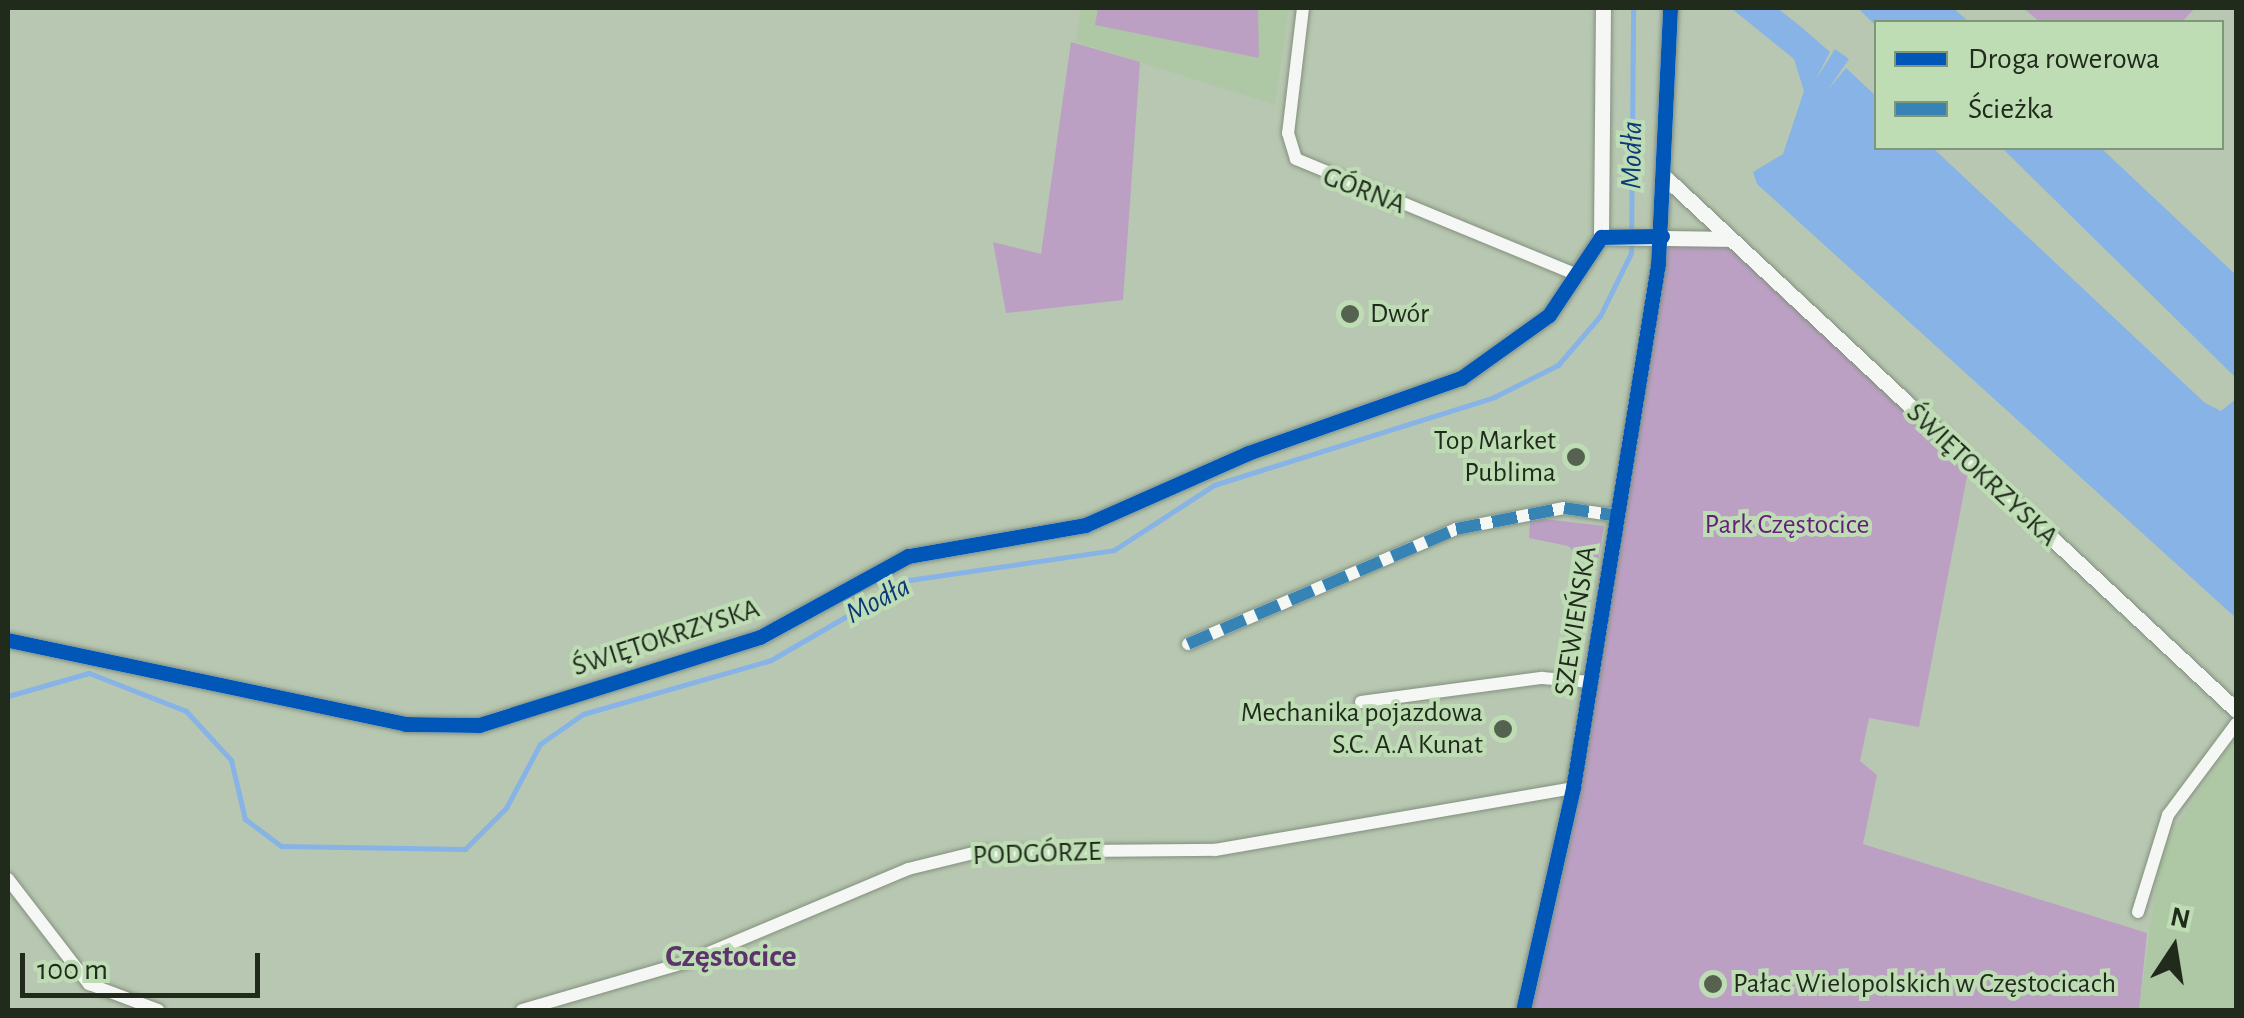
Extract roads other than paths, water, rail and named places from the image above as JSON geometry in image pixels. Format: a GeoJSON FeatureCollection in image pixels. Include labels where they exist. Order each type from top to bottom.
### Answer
{"type":"FeatureCollection","features":[{"type":"Feature","properties":{"kind":"street","name":"GÓRNA"},"geometry":{"type":"LineString","coordinates":[[1303,8],[1288,133],[1296,158],[1578,275]]}},
{"type":"Feature","properties":{"kind":"street"},"geometry":{"type":"LineString","coordinates":[[1602,8],[1601,237],[1728,240]]}},
{"type":"Feature","properties":{"kind":"street","name":"SZEWIEŃSKA"},"geometry":{"type":"LineString","coordinates":[[1523,1010],[1573,788],[1618,516],[1653,236],[1667,179],[1670,8]]}},
{"type":"Feature","properties":{"kind":"street","name":"ŚWIĘTOKRZYSKA"},"geometry":{"type":"LineString","coordinates":[[1667,179],[2236,710]]}},
{"type":"Feature","properties":{"kind":"street","name":"ŚWIĘTOKRZYSKA"},"geometry":{"type":"LineString","coordinates":[[8,640],[458,730],[760,637],[908,556],[1085,525],[1248,453],[1461,378],[1521,341],[1578,275],[1601,237]]}},
{"type":"Feature","properties":{"kind":"street"},"geometry":{"type":"LineString","coordinates":[[1188,644],[1456,529],[1564,508],[1618,516]]}},
{"type":"Feature","properties":{"kind":"street"},"geometry":{"type":"LineString","coordinates":[[1361,702],[1542,678],[1591,682]]}},
{"type":"Feature","properties":{"kind":"street"},"geometry":{"type":"LineString","coordinates":[[2138,912],[2168,815],[2236,724]]}},
{"type":"Feature","properties":{"kind":"street","name":"PODGÓRZE"},"geometry":{"type":"LineString","coordinates":[[522,1010],[687,962],[908,869],[977,852],[1215,850],[1573,788]]}},
{"type":"Feature","properties":{"kind":"street"},"geometry":{"type":"LineString","coordinates":[[8,879],[90,984],[158,1010]]}},
{"type":"Feature","properties":{"kind":"water"},"geometry":{"type":"Polygon","coordinates":[[[1731,8],[1777,8],[1830,52],[1815,81],[1835,49],[1849,59],[1827,91],[1846,68],[1874,94],[1874,150],[1935,150],[2205,403],[2221,411],[2236,399],[2236,618],[1757,184],[1753,172],[1783,154],[1804,91],[1794,59],[1731,8]]]}},
{"type":"Feature","properties":{"kind":"water"},"geometry":{"type":"Polygon","coordinates":[[[1858,8],[1953,8],[1967,20],[1874,20],[1874,24],[1858,8]]]}},
{"type":"Feature","properties":{"kind":"water"},"geometry":{"type":"Polygon","coordinates":[[[2004,150],[2103,150],[2236,275],[2236,378],[2004,150]]]}},
{"type":"Feature","properties":{"kind":"waterway","name":"Modła"},"geometry":{"type":"LineString","coordinates":[[8,696],[89,673],[186,711],[231,760],[245,819],[281,846],[465,849],[506,808],[540,744],[583,714],[771,660],[909,580],[1114,550],[1214,485],[1494,397],[1558,365],[1600,316],[1631,253],[1633,8]]}},
{"type":"Feature","properties":{"kind":"place","name":"Dwór"},"geometry":{"type":"Point","coordinates":[1350,314]}},
{"type":"Feature","properties":{"kind":"place","name":"Top Market Publima"},"geometry":{"type":"Point","coordinates":[1576,457]}},
{"type":"Feature","properties":{"kind":"place","name":"Mechanika pojazdowa S.C. A.A Kunat"},"geometry":{"type":"Point","coordinates":[1503,729]}},
{"type":"Feature","properties":{"kind":"place","name":"Pałac Wielopolskich w Częstocicach"},"geometry":{"type":"Point","coordinates":[1713,984]}},
{"type":"Feature","properties":{"kind":"district","name":"Częstocice"},"geometry":{"type":"Point","coordinates":[731,956]}},
{"type":"Feature","properties":{"kind":"park label","name":"Park Częstocice"},"geometry":{"type":"Point","coordinates":[1787,525]}}]}
